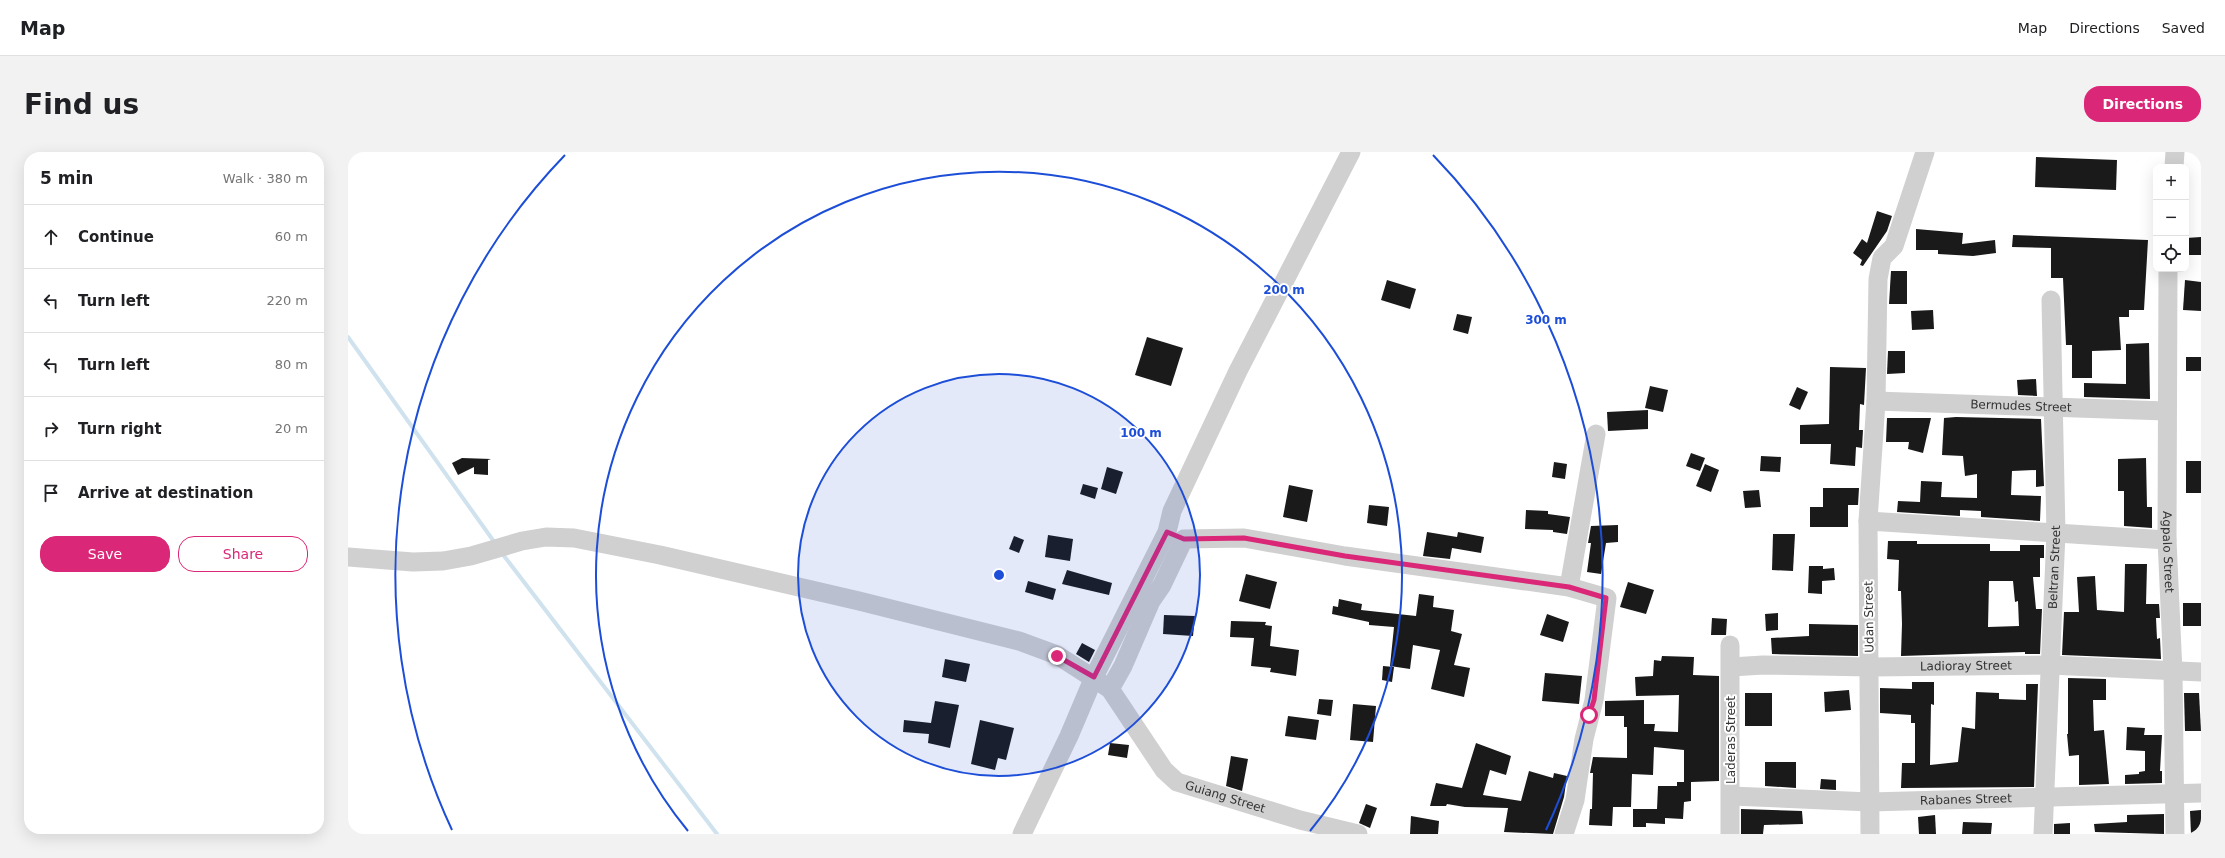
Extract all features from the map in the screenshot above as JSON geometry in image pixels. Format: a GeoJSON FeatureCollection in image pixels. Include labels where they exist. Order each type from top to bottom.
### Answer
{"type":"FeatureCollection","features":[{"type":"Feature","properties":{"kind":"street"},"geometry":{"type":"LineString","coordinates":[[1110,689],[1151,601],[1162,585],[1176,535],[1172,511],[1238,371],[1351,152]]}},
{"type":"Feature","properties":{"kind":"street","name":"Udan Street"},"geometry":{"type":"LineString","coordinates":[[1870,834],[1868,521],[1876,401],[1878,279],[1882,258],[1894,246],[1925,152]]}},
{"type":"Feature","properties":{"kind":"street"},"geometry":{"type":"LineString","coordinates":[[2174,164],[2175,152]]}},
{"type":"Feature","properties":{"kind":"street","name":"Agpalo Street"},"geometry":{"type":"LineString","coordinates":[[2168,272],[2166,411],[2167,540],[2173,672],[2175,834]]}},
{"type":"Feature","properties":{"kind":"street","name":"Beltran Street"},"geometry":{"type":"LineString","coordinates":[[2043,834],[2056,533],[2052,300]]}},
{"type":"Feature","properties":{"kind":"street","name":"Bermudes Street"},"geometry":{"type":"LineString","coordinates":[[1876,401],[2055,409],[2166,411]]}},
{"type":"Feature","properties":{"kind":"street"},"geometry":{"type":"LineString","coordinates":[[1569,587],[1596,434]]}},
{"type":"Feature","properties":{"kind":"street"},"geometry":{"type":"LineString","coordinates":[[1868,521],[2167,540]]}},
{"type":"Feature","properties":{"kind":"street"},"geometry":{"type":"LineString","coordinates":[[1176,535],[1244,538],[1345,556],[1569,587],[1606,598],[1594,700],[1584,739],[1575,800],[1564,834]]}},
{"type":"Feature","properties":{"kind":"street"},"geometry":{"type":"LineString","coordinates":[[1022,834],[1069,736],[1094,677],[1176,535]]}},
{"type":"Feature","properties":{"kind":"street","name":"Guiang Street"},"geometry":{"type":"LineString","coordinates":[[348,557],[413,562],[442,560],[471,556],[522,541],[546,537],[574,538],[660,555],[1019,641],[1057,656],[1094,677],[1110,689],[1164,770],[1177,782],[1300,820],[1358,834]]}},
{"type":"Feature","properties":{"kind":"street","name":"Laderas Street"},"geometry":{"type":"LineString","coordinates":[[1730,645],[1730,834]]}},
{"type":"Feature","properties":{"kind":"street","name":"Ladioray Street"},"geometry":{"type":"LineString","coordinates":[[1731,667],[1763,665],[1870,667],[2050,665],[2173,672],[2201,672]]}},
{"type":"Feature","properties":{"kind":"street","name":"Rabanes Street"},"geometry":{"type":"LineString","coordinates":[[1731,796],[1870,802],[2201,793]]}},
{"type":"Feature","properties":{"kind":"building"},"geometry":{"type":"Polygon","coordinates":[[[2036,157],[2117,160],[2116,190],[2035,187],[2036,157]]]}},
{"type":"Feature","properties":{"kind":"building"},"geometry":{"type":"Polygon","coordinates":[[[1877,211],[1892,216],[1887,231],[1863,266],[1860,265],[1862,260],[1853,253],[1862,239],[1867,243],[1877,211]]]}},
{"type":"Feature","properties":{"kind":"building"},"geometry":{"type":"Polygon","coordinates":[[[1916,229],[1963,233],[1962,244],[1995,240],[1996,253],[1973,256],[1938,254],[1938,250],[1916,250],[1916,229]]]}},
{"type":"Feature","properties":{"kind":"building"},"geometry":{"type":"Polygon","coordinates":[[[2013,235],[2148,240],[2144,310],[2129,310],[2129,317],[2119,317],[2121,350],[2092,351],[2092,378],[2072,378],[2072,345],[2066,345],[2063,278],[2051,278],[2051,248],[2012,247],[2013,235]]]}},
{"type":"Feature","properties":{"kind":"building"},"geometry":{"type":"Polygon","coordinates":[[[2201,237],[2201,255],[2189,255],[2189,238],[2201,237]]]}},
{"type":"Feature","properties":{"kind":"building"},"geometry":{"type":"Polygon","coordinates":[[[1891,271],[1907,271],[1907,304],[1889,304],[1891,271]]]}},
{"type":"Feature","properties":{"kind":"building"},"geometry":{"type":"Polygon","coordinates":[[[1387,280],[1416,289],[1410,309],[1381,300],[1387,280]]]}},
{"type":"Feature","properties":{"kind":"building"},"geometry":{"type":"Polygon","coordinates":[[[2185,280],[2201,282],[2201,311],[2183,310],[2185,280]]]}},
{"type":"Feature","properties":{"kind":"building"},"geometry":{"type":"Polygon","coordinates":[[[1933,310],[1934,329],[1912,330],[1911,311],[1933,310]]]}},
{"type":"Feature","properties":{"kind":"building"},"geometry":{"type":"Polygon","coordinates":[[[1457,314],[1472,317],[1468,334],[1453,330],[1457,314]]]}},
{"type":"Feature","properties":{"kind":"building"},"geometry":{"type":"Polygon","coordinates":[[[1147,337],[1183,348],[1171,386],[1135,375],[1147,337]]]}},
{"type":"Feature","properties":{"kind":"building"},"geometry":{"type":"Polygon","coordinates":[[[2149,343],[2150,399],[2084,397],[2084,383],[2126,384],[2126,344],[2149,343]]]}},
{"type":"Feature","properties":{"kind":"building"},"geometry":{"type":"Polygon","coordinates":[[[1888,351],[1905,351],[1905,373],[1887,374],[1888,351]]]}},
{"type":"Feature","properties":{"kind":"building"},"geometry":{"type":"Polygon","coordinates":[[[2186,357],[2201,357],[2201,371],[2186,371],[2186,357]]]}},
{"type":"Feature","properties":{"kind":"building"},"geometry":{"type":"Polygon","coordinates":[[[1830,367],[1866,368],[1864,405],[1860,404],[1859,430],[1863,430],[1862,448],[1856,447],[1855,466],[1830,464],[1831,444],[1800,444],[1800,425],[1829,424],[1830,367]]]}},
{"type":"Feature","properties":{"kind":"building"},"geometry":{"type":"Polygon","coordinates":[[[2036,379],[2037,396],[2018,395],[2017,380],[2036,379]]]}},
{"type":"Feature","properties":{"kind":"building"},"geometry":{"type":"Polygon","coordinates":[[[1650,386],[1668,390],[1663,412],[1645,408],[1650,386]]]}},
{"type":"Feature","properties":{"kind":"building"},"geometry":{"type":"Polygon","coordinates":[[[1797,387],[1808,392],[1800,410],[1789,405],[1797,387]]]}},
{"type":"Feature","properties":{"kind":"building"},"geometry":{"type":"Polygon","coordinates":[[[1648,410],[1648,429],[1608,431],[1607,412],[1648,410]]]}},
{"type":"Feature","properties":{"kind":"building"},"geometry":{"type":"Polygon","coordinates":[[[1887,418],[1931,418],[1923,453],[1908,449],[1909,442],[1886,442],[1887,418]]]}},
{"type":"Feature","properties":{"kind":"building"},"geometry":{"type":"Polygon","coordinates":[[[1944,418],[2041,419],[2044,486],[2036,487],[2036,470],[2012,471],[2011,495],[2041,496],[2040,521],[1981,517],[1981,511],[1960,510],[1960,516],[1897,512],[1898,501],[1920,502],[1921,481],[1942,482],[1941,497],[1977,498],[1977,474],[1965,476],[1963,456],[1942,455],[1944,418]]]}},
{"type":"Feature","properties":{"kind":"building"},"geometry":{"type":"Polygon","coordinates":[[[1691,453],[1705,458],[1700,471],[1686,466],[1691,453]]]}},
{"type":"Feature","properties":{"kind":"building"},"geometry":{"type":"Polygon","coordinates":[[[1761,456],[1781,457],[1780,472],[1760,471],[1761,456]]]}},
{"type":"Feature","properties":{"kind":"building"},"geometry":{"type":"Polygon","coordinates":[[[462,458],[491,459],[488,460],[488,475],[474,474],[474,467],[458,475],[452,463],[462,458]]]}},
{"type":"Feature","properties":{"kind":"building"},"geometry":{"type":"Polygon","coordinates":[[[2146,458],[2147,507],[2152,507],[2152,528],[2124,526],[2124,491],[2118,491],[2118,459],[2146,458]]]}},
{"type":"Feature","properties":{"kind":"building"},"geometry":{"type":"Polygon","coordinates":[[[2186,461],[2201,461],[2201,493],[2186,493],[2186,461]]]}},
{"type":"Feature","properties":{"kind":"building"},"geometry":{"type":"Polygon","coordinates":[[[1554,462],[1567,464],[1565,479],[1552,477],[1554,462]]]}},
{"type":"Feature","properties":{"kind":"building"},"geometry":{"type":"Polygon","coordinates":[[[1705,464],[1719,470],[1711,492],[1696,486],[1705,464]]]}},
{"type":"Feature","properties":{"kind":"building"},"geometry":{"type":"Polygon","coordinates":[[[1107,467],[1123,472],[1116,494],[1101,489],[1107,467]]]}},
{"type":"Feature","properties":{"kind":"building"},"geometry":{"type":"Polygon","coordinates":[[[1083,484],[1098,488],[1095,499],[1080,494],[1083,484]]]}},
{"type":"Feature","properties":{"kind":"building"},"geometry":{"type":"Polygon","coordinates":[[[1289,485],[1313,490],[1307,522],[1283,517],[1289,485]]]}},
{"type":"Feature","properties":{"kind":"building"},"geometry":{"type":"Polygon","coordinates":[[[1823,488],[1859,488],[1858,505],[1848,505],[1848,527],[1810,527],[1810,507],[1823,507],[1823,488]]]}},
{"type":"Feature","properties":{"kind":"building"},"geometry":{"type":"Polygon","coordinates":[[[1759,490],[1761,507],[1745,508],[1743,491],[1759,490]]]}},
{"type":"Feature","properties":{"kind":"building"},"geometry":{"type":"Polygon","coordinates":[[[1369,505],[1389,507],[1387,526],[1367,523],[1369,505]]]}},
{"type":"Feature","properties":{"kind":"building"},"geometry":{"type":"Polygon","coordinates":[[[1526,510],[1548,511],[1548,514],[1570,517],[1567,534],[1553,532],[1553,530],[1525,529],[1526,510]]]}},
{"type":"Feature","properties":{"kind":"building"},"geometry":{"type":"Polygon","coordinates":[[[1618,525],[1618,542],[1606,543],[1601,574],[1587,572],[1591,543],[1588,543],[1591,526],[1618,525]]]}},
{"type":"Feature","properties":{"kind":"building"},"geometry":{"type":"Polygon","coordinates":[[[1427,532],[1457,537],[1458,532],[1484,537],[1481,553],[1452,548],[1450,559],[1423,556],[1427,532]]]}},
{"type":"Feature","properties":{"kind":"building"},"geometry":{"type":"Polygon","coordinates":[[[1773,534],[1795,534],[1793,571],[1772,570],[1773,534]]]}},
{"type":"Feature","properties":{"kind":"building"},"geometry":{"type":"Polygon","coordinates":[[[1048,535],[1073,539],[1070,561],[1045,557],[1048,535]]]}},
{"type":"Feature","properties":{"kind":"building"},"geometry":{"type":"Polygon","coordinates":[[[1014,536],[1024,540],[1019,553],[1009,549],[1014,536]]]}},
{"type":"Feature","properties":{"kind":"building"},"geometry":{"type":"Polygon","coordinates":[[[1888,541],[1917,541],[1917,544],[1990,544],[1990,551],[2020,551],[2020,545],[2044,545],[2044,558],[2040,558],[2040,577],[2033,577],[2036,609],[2042,609],[2040,654],[2025,654],[2025,652],[1901,656],[1902,624],[1901,591],[1898,591],[1899,560],[1887,559],[1888,541]],[[1989,581],[1988,627],[2019,626],[2018,601],[2015,602],[2013,581],[1989,581]]]}},
{"type":"Feature","properties":{"kind":"building"},"geometry":{"type":"Polygon","coordinates":[[[2125,564],[2147,564],[2146,604],[2159,604],[2160,618],[2156,618],[2157,639],[2160,638],[2161,659],[2062,655],[2064,612],[2079,612],[2077,577],[2095,576],[2097,610],[2124,612],[2125,564]]]}},
{"type":"Feature","properties":{"kind":"building"},"geometry":{"type":"Polygon","coordinates":[[[1809,566],[1823,566],[1823,569],[1834,568],[1835,580],[1822,581],[1822,594],[1808,593],[1809,566]]]}},
{"type":"Feature","properties":{"kind":"building"},"geometry":{"type":"Polygon","coordinates":[[[1067,570],[1112,583],[1109,595],[1062,584],[1067,570]]]}},
{"type":"Feature","properties":{"kind":"building"},"geometry":{"type":"Polygon","coordinates":[[[1246,574],[1277,582],[1270,609],[1239,601],[1246,574]]]}},
{"type":"Feature","properties":{"kind":"building"},"geometry":{"type":"Polygon","coordinates":[[[1028,581],[1056,589],[1053,600],[1025,592],[1028,581]]]}},
{"type":"Feature","properties":{"kind":"building"},"geometry":{"type":"Polygon","coordinates":[[[1628,582],[1654,590],[1646,614],[1620,607],[1628,582]]]}},
{"type":"Feature","properties":{"kind":"building"},"geometry":{"type":"Polygon","coordinates":[[[1419,594],[1434,596],[1433,607],[1454,610],[1451,631],[1462,634],[1454,665],[1470,668],[1464,697],[1431,689],[1440,650],[1413,645],[1410,669],[1390,666],[1394,627],[1369,625],[1369,622],[1332,614],[1333,606],[1338,607],[1339,599],[1362,604],[1361,610],[1416,616],[1419,594]]]}},
{"type":"Feature","properties":{"kind":"building"},"geometry":{"type":"Polygon","coordinates":[[[2183,603],[2201,603],[2201,626],[2183,626],[2183,603]]]}},
{"type":"Feature","properties":{"kind":"building"},"geometry":{"type":"Polygon","coordinates":[[[1778,613],[1778,630],[1766,631],[1765,614],[1778,613]]]}},
{"type":"Feature","properties":{"kind":"building"},"geometry":{"type":"Polygon","coordinates":[[[1547,614],[1569,622],[1563,642],[1540,635],[1547,614]]]}},
{"type":"Feature","properties":{"kind":"building"},"geometry":{"type":"Polygon","coordinates":[[[1164,615],[1195,616],[1193,636],[1163,634],[1164,615]]]}},
{"type":"Feature","properties":{"kind":"building"},"geometry":{"type":"Polygon","coordinates":[[[1712,618],[1727,619],[1726,635],[1711,635],[1712,618]]]}},
{"type":"Feature","properties":{"kind":"building"},"geometry":{"type":"Polygon","coordinates":[[[1231,621],[1266,622],[1265,625],[1272,626],[1270,646],[1299,650],[1296,676],[1270,672],[1271,668],[1251,666],[1254,638],[1230,637],[1231,621]]]}},
{"type":"Feature","properties":{"kind":"building"},"geometry":{"type":"Polygon","coordinates":[[[1809,624],[1858,625],[1858,656],[1772,654],[1771,638],[1809,636],[1809,624]]]}},
{"type":"Feature","properties":{"kind":"building"},"geometry":{"type":"Polygon","coordinates":[[[1082,643],[1095,650],[1089,662],[1076,654],[1082,643]]]}},
{"type":"Feature","properties":{"kind":"building"},"geometry":{"type":"Polygon","coordinates":[[[1662,656],[1694,657],[1693,675],[1719,676],[1719,781],[1691,782],[1691,801],[1684,802],[1683,819],[1665,818],[1665,824],[1646,823],[1646,827],[1633,827],[1633,809],[1657,809],[1658,786],[1677,786],[1677,782],[1684,782],[1684,750],[1654,747],[1653,775],[1632,774],[1631,807],[1613,807],[1612,826],[1589,825],[1590,809],[1592,809],[1593,773],[1590,773],[1593,757],[1627,758],[1627,727],[1624,727],[1624,716],[1605,716],[1605,701],[1644,700],[1644,724],[1655,724],[1654,731],[1678,732],[1679,695],[1636,696],[1635,677],[1653,676],[1654,660],[1661,661],[1662,656]]]}},
{"type":"Feature","properties":{"kind":"building"},"geometry":{"type":"Polygon","coordinates":[[[945,659],[970,664],[966,682],[942,677],[945,659]]]}},
{"type":"Feature","properties":{"kind":"building"},"geometry":{"type":"Polygon","coordinates":[[[1383,666],[1394,667],[1392,682],[1382,680],[1383,666]]]}},
{"type":"Feature","properties":{"kind":"building"},"geometry":{"type":"Polygon","coordinates":[[[1545,673],[1582,676],[1579,704],[1542,701],[1545,673]]]}},
{"type":"Feature","properties":{"kind":"building"},"geometry":{"type":"Polygon","coordinates":[[[2068,678],[2106,679],[2106,700],[2093,700],[2094,731],[2104,730],[2109,784],[2079,785],[2079,755],[2069,756],[2067,734],[2068,678]]]}},
{"type":"Feature","properties":{"kind":"building"},"geometry":{"type":"Polygon","coordinates":[[[1912,682],[1934,682],[1934,705],[1931,704],[1930,765],[1958,762],[1962,727],[1975,729],[1976,692],[1999,693],[1999,699],[2026,700],[2026,684],[2038,684],[2034,787],[1901,788],[1902,763],[1915,763],[1915,723],[1911,723],[1911,715],[1880,713],[1880,688],[1912,689],[1912,682]]]}},
{"type":"Feature","properties":{"kind":"building"},"geometry":{"type":"Polygon","coordinates":[[[1849,690],[1851,710],[1825,712],[1824,692],[1849,690]]]}},
{"type":"Feature","properties":{"kind":"building"},"geometry":{"type":"Polygon","coordinates":[[[1745,693],[1772,693],[1772,726],[1745,726],[1745,693]]]}},
{"type":"Feature","properties":{"kind":"building"},"geometry":{"type":"Polygon","coordinates":[[[2184,693],[2199,693],[2201,731],[2185,731],[2184,693]]]}},
{"type":"Feature","properties":{"kind":"building"},"geometry":{"type":"Polygon","coordinates":[[[1319,699],[1333,700],[1331,716],[1317,714],[1319,699]]]}},
{"type":"Feature","properties":{"kind":"building"},"geometry":{"type":"Polygon","coordinates":[[[935,701],[959,705],[950,748],[928,743],[929,734],[903,732],[904,720],[931,723],[935,701]]]}},
{"type":"Feature","properties":{"kind":"building"},"geometry":{"type":"Polygon","coordinates":[[[1353,704],[1376,706],[1373,742],[1350,740],[1353,704]]]}},
{"type":"Feature","properties":{"kind":"building"},"geometry":{"type":"Polygon","coordinates":[[[1288,716],[1319,720],[1316,740],[1285,736],[1288,716]]]}},
{"type":"Feature","properties":{"kind":"building"},"geometry":{"type":"Polygon","coordinates":[[[980,720],[1014,728],[1006,760],[998,758],[995,770],[971,764],[980,720]]]}},
{"type":"Feature","properties":{"kind":"building"},"geometry":{"type":"Polygon","coordinates":[[[2127,727],[2145,728],[2144,735],[2162,735],[2160,771],[2162,771],[2162,783],[2125,784],[2125,775],[2139,774],[2139,772],[2145,771],[2145,751],[2126,750],[2127,727]]]}},
{"type":"Feature","properties":{"kind":"building"},"geometry":{"type":"Polygon","coordinates":[[[1110,743],[1129,745],[1127,758],[1108,755],[1110,743]]]}},
{"type":"Feature","properties":{"kind":"building"},"geometry":{"type":"Polygon","coordinates":[[[1476,743],[1511,756],[1506,775],[1490,770],[1483,795],[1521,801],[1529,771],[1553,778],[1554,773],[1567,776],[1564,797],[1553,834],[1504,832],[1508,808],[1465,807],[1447,804],[1446,806],[1430,806],[1436,783],[1462,788],[1476,743]]]}},
{"type":"Feature","properties":{"kind":"building"},"geometry":{"type":"Polygon","coordinates":[[[1231,756],[1248,759],[1242,791],[1226,786],[1231,756]]]}},
{"type":"Feature","properties":{"kind":"building"},"geometry":{"type":"Polygon","coordinates":[[[1765,762],[1796,762],[1796,788],[1765,786],[1765,762]]]}},
{"type":"Feature","properties":{"kind":"building"},"geometry":{"type":"Polygon","coordinates":[[[1821,779],[1836,780],[1836,790],[1820,789],[1821,779]]]}},
{"type":"Feature","properties":{"kind":"building"},"geometry":{"type":"Polygon","coordinates":[[[1366,804],[1377,808],[1370,828],[1359,823],[1366,804]]]}},
{"type":"Feature","properties":{"kind":"building"},"geometry":{"type":"Polygon","coordinates":[[[1741,809],[1802,811],[1803,824],[1764,825],[1763,834],[1741,834],[1741,809]]]}},
{"type":"Feature","properties":{"kind":"building"},"geometry":{"type":"Polygon","coordinates":[[[2201,810],[2201,834],[2191,834],[2190,811],[2201,810]]]}},
{"type":"Feature","properties":{"kind":"building"},"geometry":{"type":"Polygon","coordinates":[[[2164,814],[2164,834],[2095,832],[2094,824],[2127,822],[2127,815],[2164,814]]]}},
{"type":"Feature","properties":{"kind":"building"},"geometry":{"type":"Polygon","coordinates":[[[1935,815],[1936,834],[1919,834],[1918,817],[1935,815]]]}},
{"type":"Feature","properties":{"kind":"building"},"geometry":{"type":"Polygon","coordinates":[[[1411,816],[1439,821],[1438,834],[1410,834],[1411,816]]]}},
{"type":"Feature","properties":{"kind":"building"},"geometry":{"type":"Polygon","coordinates":[[[1963,822],[1992,823],[1991,834],[1962,834],[1963,822]]]}},
{"type":"Feature","properties":{"kind":"building"},"geometry":{"type":"Polygon","coordinates":[[[2070,823],[2070,834],[2054,834],[2054,824],[2070,823]]]}},
{"type":"Feature","properties":{"kind":"waterway"},"geometry":{"type":"LineString","coordinates":[[348,337],[495,543]]}},
{"type":"Feature","properties":{"kind":"waterway"},"geometry":{"type":"LineString","coordinates":[[501,552],[717,834]]}},
{"type":"Feature","properties":{"kind":"route"},"geometry":{"type":"LineString","coordinates":[[1057,656],[1094,677],[1167,532],[1184,539],[1244,538],[1345,556],[1383,560],[1569,587],[1606,598],[1604,628],[1594,700],[1589,715]]}}]}
